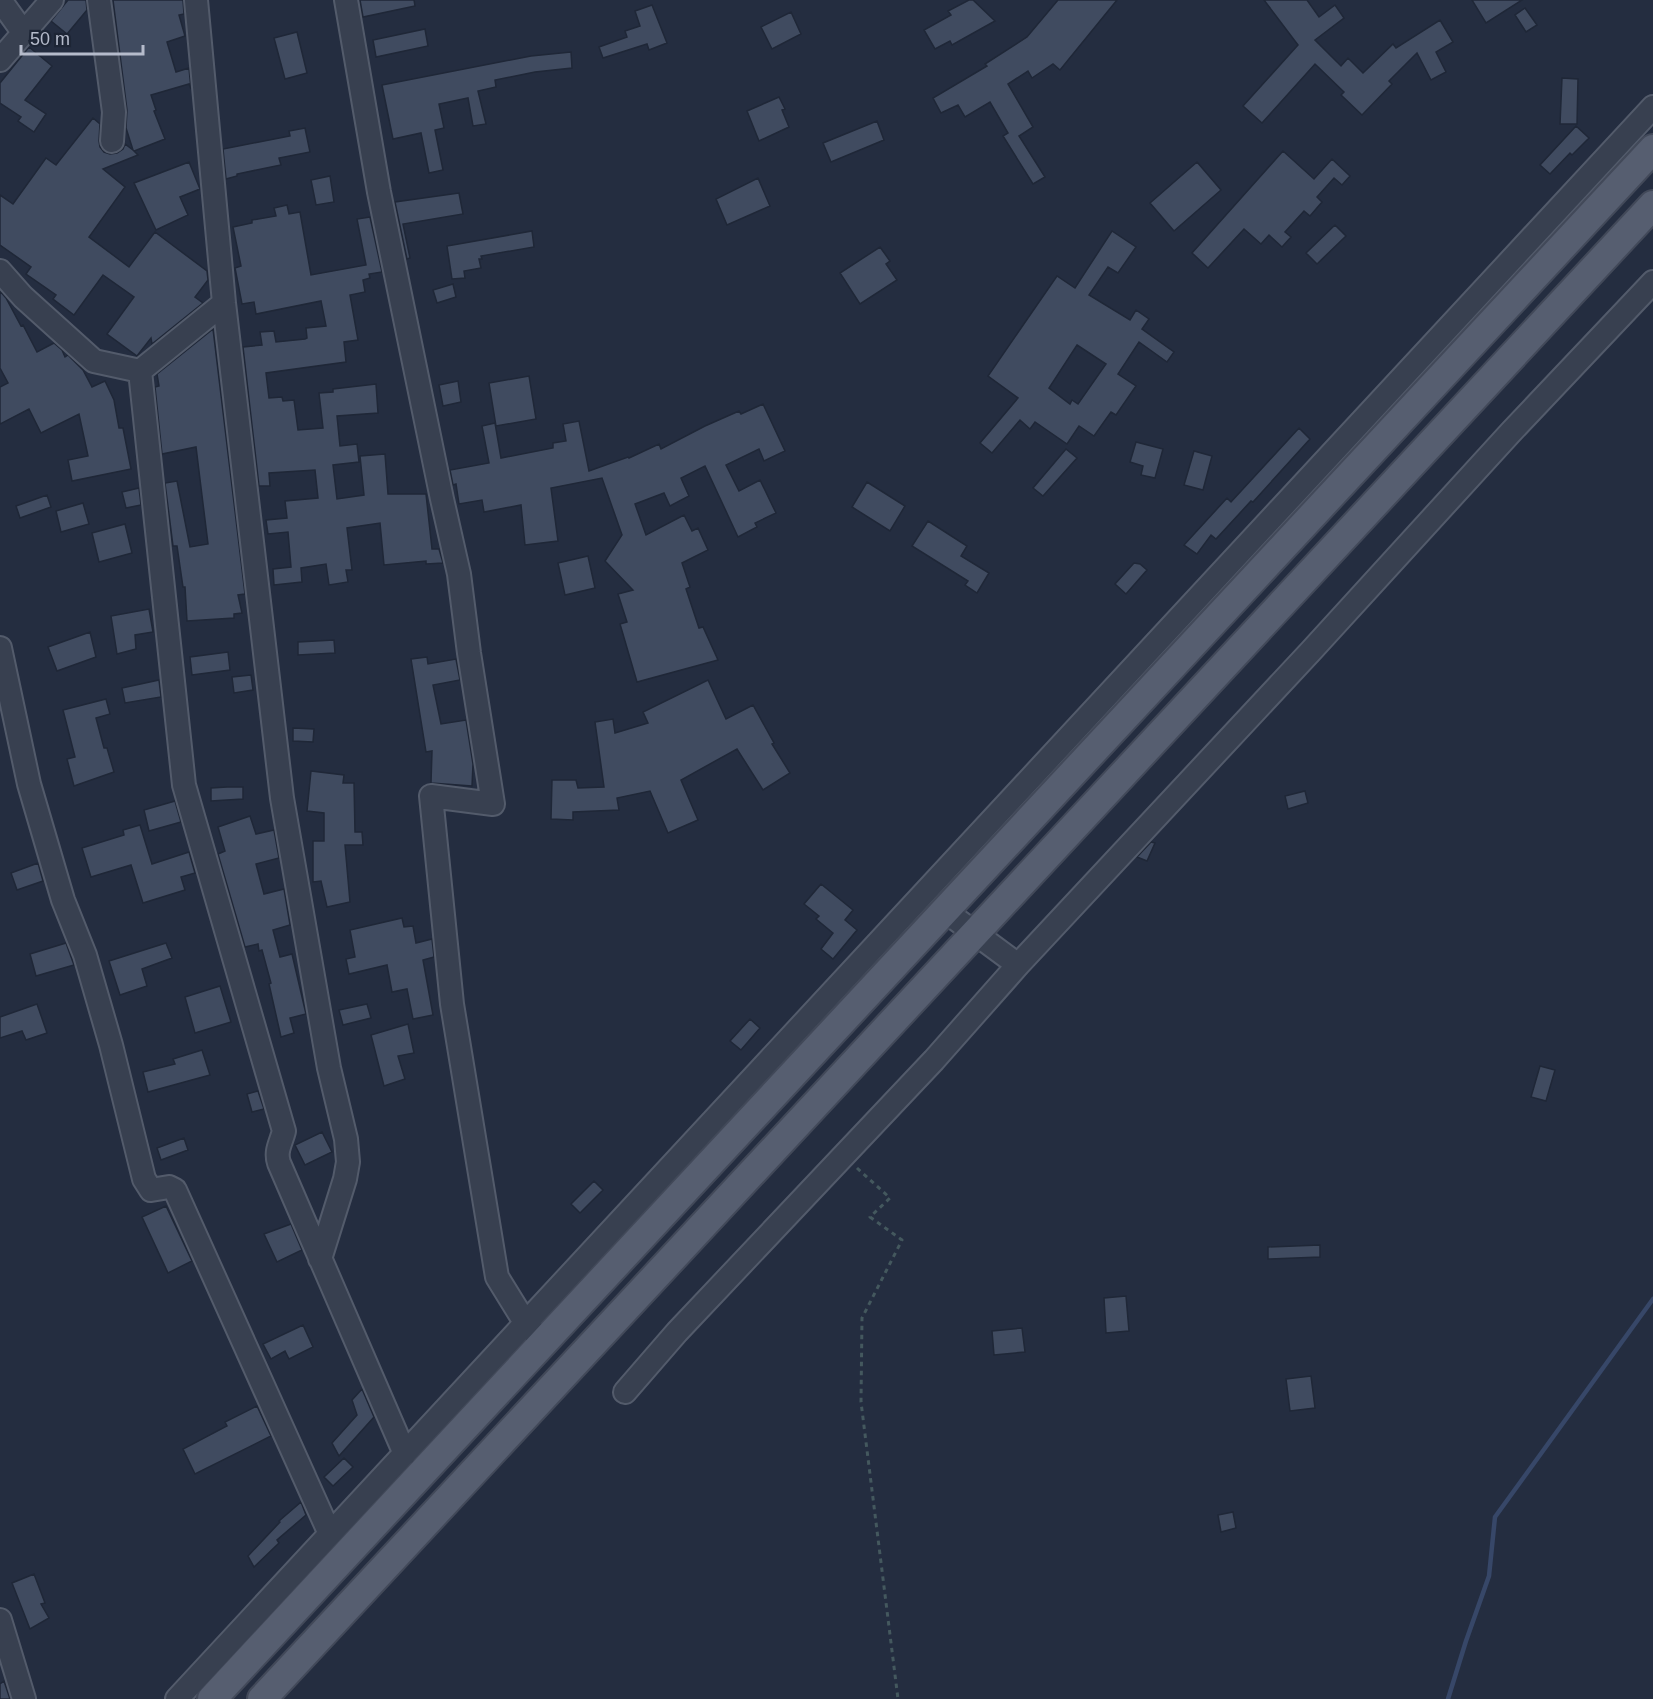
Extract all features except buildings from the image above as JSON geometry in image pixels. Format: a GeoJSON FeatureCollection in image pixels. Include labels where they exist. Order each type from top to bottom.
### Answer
{"type":"FeatureCollection","features":[{"type":"Feature","properties":{"kind":"main road"},"geometry":{"type":"LineString","coordinates":[[212,1699],[399,1498],[535,1333],[945,911],[1653,149]]}},
{"type":"Feature","properties":{"kind":"main road"},"geometry":{"type":"LineString","coordinates":[[1603,203],[1630,230]]}},
{"type":"Feature","properties":{"kind":"main road"},"geometry":{"type":"LineString","coordinates":[[262,1699],[1653,205]]}},
{"type":"Feature","properties":{"kind":"main road"},"geometry":{"type":"LineString","coordinates":[[399,1498],[424,1524]]}},
{"type":"Feature","properties":{"kind":"street"},"geometry":{"type":"LineString","coordinates":[[0,0],[23,32]]}},
{"type":"Feature","properties":{"kind":"street"},"geometry":{"type":"LineString","coordinates":[[0,60],[52,0]]}},
{"type":"Feature","properties":{"kind":"street"},"geometry":{"type":"LineString","coordinates":[[99,0],[114,112],[112,141]]}},
{"type":"Feature","properties":{"kind":"street"},"geometry":{"type":"LineString","coordinates":[[196,0],[224,303],[282,798],[329,1068],[346,1139],[348,1162],[345,1179],[320,1259]]}},
{"type":"Feature","properties":{"kind":"street"},"geometry":{"type":"LineString","coordinates":[[346,0],[379,192],[459,574],[493,804],[431,796],[452,1004],[497,1276],[535,1333]]}},
{"type":"Feature","properties":{"kind":"street"},"geometry":{"type":"LineString","coordinates":[[177,1699],[405,1454],[535,1333],[1653,107]]}},
{"type":"Feature","properties":{"kind":"street"},"geometry":{"type":"LineString","coordinates":[[0,271],[23,297],[94,361],[140,371]]}},
{"type":"Feature","properties":{"kind":"street"},"geometry":{"type":"LineString","coordinates":[[625,1392],[676,1332],[934,1060],[1018,965],[1303,660],[1511,432],[1653,282]]}},
{"type":"Feature","properties":{"kind":"street"},"geometry":{"type":"LineString","coordinates":[[140,371],[224,303]]}},
{"type":"Feature","properties":{"kind":"street"},"geometry":{"type":"LineString","coordinates":[[140,371],[184,785],[284,1131],[276,1155],[405,1454]]}},
{"type":"Feature","properties":{"kind":"street"},"geometry":{"type":"LineString","coordinates":[[0,648],[29,784],[63,900],[85,955],[111,1045],[144,1179],[151,1190],[169,1187],[175,1190],[330,1534]]}},
{"type":"Feature","properties":{"kind":"street"},"geometry":{"type":"LineString","coordinates":[[945,911],[1018,965]]}},
{"type":"Feature","properties":{"kind":"street"},"geometry":{"type":"LineString","coordinates":[[0,1620],[24,1699]]}},
{"type":"Feature","properties":{"kind":"path"},"geometry":{"type":"LineString","coordinates":[[842,1155],[890,1198],[870,1217],[902,1240],[862,1318],[861,1402],[898,1699]]}},
{"type":"Feature","properties":{"kind":"waterway"},"geometry":{"type":"LineString","coordinates":[[1448,1699],[1489,1576],[1495,1517],[1653,1299]]}}]}
